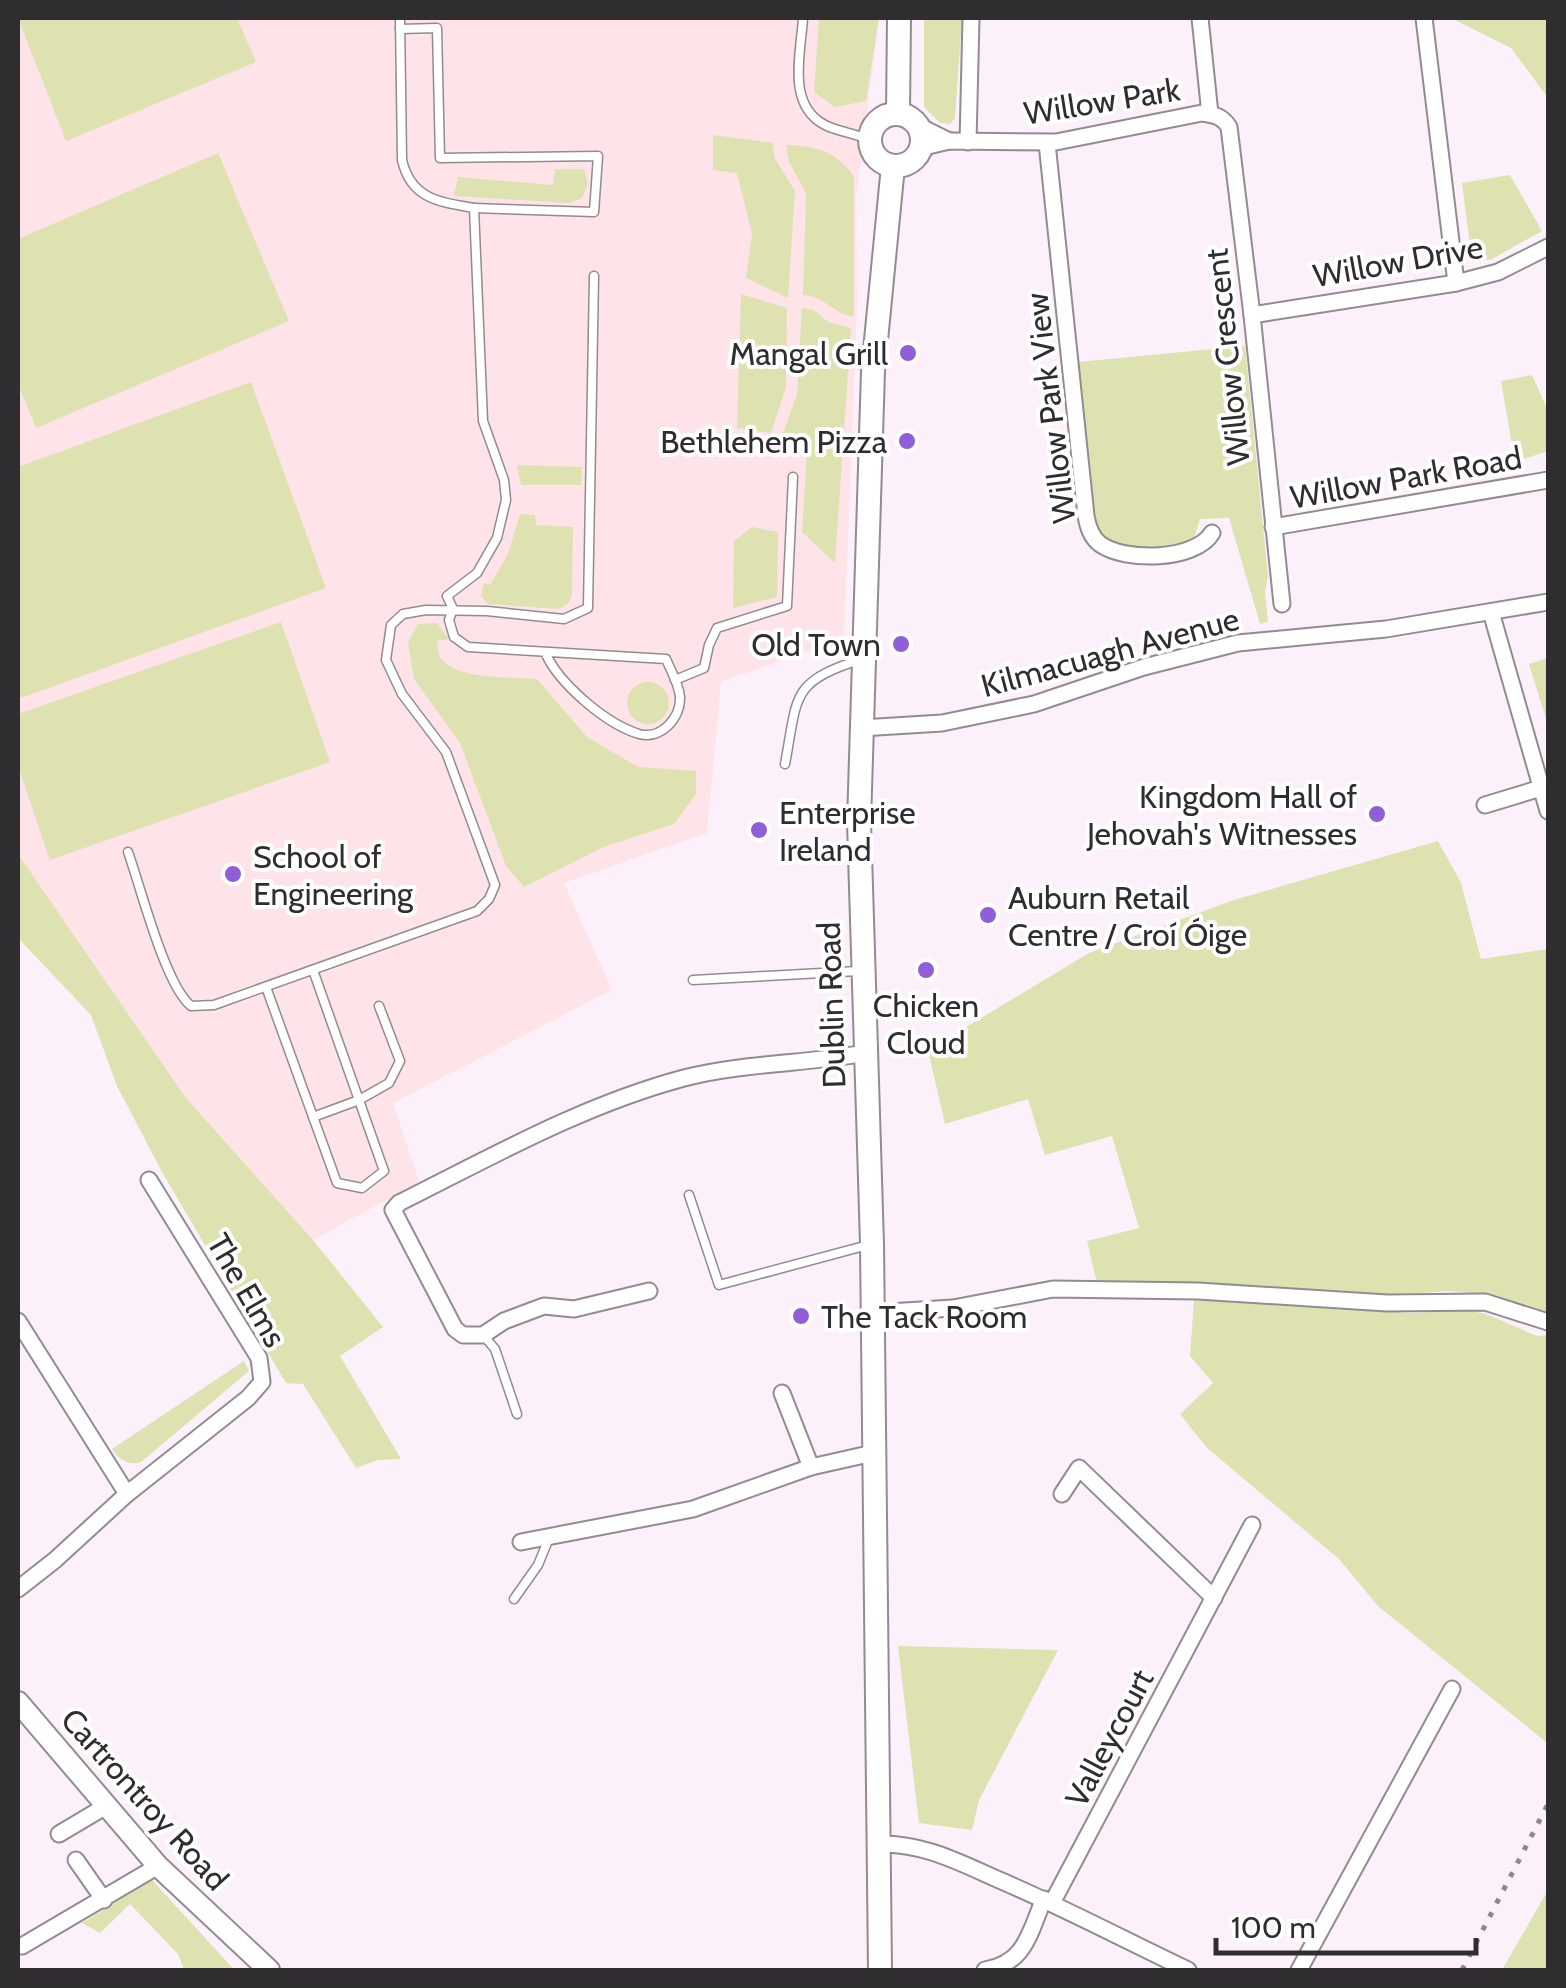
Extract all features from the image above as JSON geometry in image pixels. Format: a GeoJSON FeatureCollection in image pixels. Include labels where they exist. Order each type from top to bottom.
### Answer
{"type":"FeatureCollection","features":[{"type":"Feature","properties":{"kind":"main road"},"geometry":{"type":"LineString","coordinates":[[899,18],[912,129],[910,162],[893,166],[879,160],[869,140],[875,124],[889,114],[912,129]]}},
{"type":"Feature","properties":{"kind":"main road","name":"Dublin Road"},"geometry":{"type":"LineString","coordinates":[[880,1970],[872,1244],[860,822],[873,371],[893,166]]}},
{"type":"Feature","properties":{"kind":"street"},"geometry":{"type":"LineString","coordinates":[[968,142],[971,18]]}},
{"type":"Feature","properties":{"kind":"street","name":"Willow Crescent"},"geometry":{"type":"LineString","coordinates":[[1200,18],[1206,114],[1219,116],[1229,127],[1282,604]]}},
{"type":"Feature","properties":{"kind":"street"},"geometry":{"type":"LineString","coordinates":[[1424,18],[1456,282]]}},
{"type":"Feature","properties":{"kind":"street","name":"Willow Park"},"geometry":{"type":"LineString","coordinates":[[950,140],[1047,143],[1206,114]]}},
{"type":"Feature","properties":{"kind":"street"},"geometry":{"type":"LineString","coordinates":[[912,129],[950,140]]}},
{"type":"Feature","properties":{"kind":"street"},"geometry":{"type":"LineString","coordinates":[[912,129],[950,140]]}},
{"type":"Feature","properties":{"kind":"street","name":"Willow Park View"},"geometry":{"type":"LineString","coordinates":[[1047,143],[1088,527],[1106,548],[1147,556],[1198,548],[1212,533]]}},
{"type":"Feature","properties":{"kind":"street","name":"Willow Drive"},"geometry":{"type":"LineString","coordinates":[[1252,314],[1456,282],[1498,272],[1548,248]]}},
{"type":"Feature","properties":{"kind":"street","name":"Willow Park Road"},"geometry":{"type":"LineString","coordinates":[[1272,527],[1548,480]]}},
{"type":"Feature","properties":{"kind":"street","name":"Kilmacuagh Avenue"},"geometry":{"type":"LineString","coordinates":[[861,728],[942,723],[1034,704],[1158,662],[1238,643],[1386,629],[1548,602]]}},
{"type":"Feature","properties":{"kind":"street"},"geometry":{"type":"LineString","coordinates":[[1491,612],[1548,811]]}},
{"type":"Feature","properties":{"kind":"street"},"geometry":{"type":"LineString","coordinates":[[1485,804],[1542,788]]}},
{"type":"Feature","properties":{"kind":"street"},"geometry":{"type":"LineString","coordinates":[[649,1291],[574,1309],[544,1306],[504,1321],[484,1335],[463,1336],[455,1329],[393,1213],[398,1203],[606,1102],[731,1068],[865,1053]]}},
{"type":"Feature","properties":{"kind":"street","name":"The Elms"},"geometry":{"type":"LineString","coordinates":[[18,1589],[260,1386],[263,1376],[251,1342],[149,1180]]}},
{"type":"Feature","properties":{"kind":"street"},"geometry":{"type":"LineString","coordinates":[[873,1313],[954,1308],[1053,1289],[1198,1291],[1387,1303],[1484,1302],[1548,1322]]}},
{"type":"Feature","properties":{"kind":"street"},"geometry":{"type":"LineString","coordinates":[[18,1321],[127,1494]]}},
{"type":"Feature","properties":{"kind":"street"},"geometry":{"type":"LineString","coordinates":[[782,1394],[812,1467]]}},
{"type":"Feature","properties":{"kind":"street"},"geometry":{"type":"LineString","coordinates":[[521,1542],[693,1508],[812,1467],[873,1453]]}},
{"type":"Feature","properties":{"kind":"street"},"geometry":{"type":"LineString","coordinates":[[1062,1494],[1079,1468],[1214,1598]]}},
{"type":"Feature","properties":{"kind":"street","name":"Valleycourt"},"geometry":{"type":"LineString","coordinates":[[985,1970],[1015,1960],[1024,1947],[1252,1525]]}},
{"type":"Feature","properties":{"kind":"street"},"geometry":{"type":"LineString","coordinates":[[1299,1970],[1452,1689]]}},
{"type":"Feature","properties":{"kind":"street","name":"Cartrontroy Road"},"geometry":{"type":"LineString","coordinates":[[18,1702],[158,1866],[269,1970]]}},
{"type":"Feature","properties":{"kind":"street"},"geometry":{"type":"LineString","coordinates":[[104,1900],[64,1841],[106,1806]]}},
{"type":"Feature","properties":{"kind":"street"},"geometry":{"type":"LineString","coordinates":[[878,1844],[931,1850],[1048,1901],[1188,1970]]}},
{"type":"Feature","properties":{"kind":"street"},"geometry":{"type":"LineString","coordinates":[[22,1946],[158,1866]]}},
{"type":"Feature","properties":{"kind":"street","name":"Cartrontroy Road"},"geometry":{"type":"LineString","coordinates":[[230,1934],[250,1970]]}},
{"type":"Feature","properties":{"kind":"lane"},"geometry":{"type":"LineString","coordinates":[[400,18],[400,29],[402,160],[406,179],[426,197],[474,208],[594,212],[598,156],[440,158],[437,28],[400,29]]}},
{"type":"Feature","properties":{"kind":"lane"},"geometry":{"type":"LineString","coordinates":[[803,18],[800,98],[807,112],[826,126],[869,140]]}},
{"type":"Feature","properties":{"kind":"lane"},"geometry":{"type":"LineString","coordinates":[[474,208],[483,421],[504,480],[506,500],[497,538],[477,572],[446,596],[453,609],[449,620],[454,637],[468,646],[666,660],[680,698],[676,714],[666,730],[650,736],[636,734],[573,692],[560,679],[545,652]]}},
{"type":"Feature","properties":{"kind":"lane"},"geometry":{"type":"LineString","coordinates":[[128,852],[182,998],[191,1006],[214,1005],[266,987],[477,911],[489,899],[495,885],[446,752],[402,694],[386,660],[391,625],[403,614],[453,609],[564,619],[588,608],[594,276]]}},
{"type":"Feature","properties":{"kind":"lane"},"geometry":{"type":"LineString","coordinates":[[675,680],[704,668],[718,628],[787,606],[793,477]]}},
{"type":"Feature","properties":{"kind":"lane"},"geometry":{"type":"LineString","coordinates":[[785,764],[797,702],[812,678],[863,659]]}},
{"type":"Feature","properties":{"kind":"lane"},"geometry":{"type":"LineString","coordinates":[[860,822],[889,820]]}},
{"type":"Feature","properties":{"kind":"lane"},"geometry":{"type":"LineString","coordinates":[[266,987],[336,1183],[362,1188],[384,1171],[313,970]]}},
{"type":"Feature","properties":{"kind":"lane"},"geometry":{"type":"LineString","coordinates":[[694,980],[862,970]]}},
{"type":"Feature","properties":{"kind":"lane"},"geometry":{"type":"LineString","coordinates":[[313,1117],[359,1100],[389,1083],[400,1061],[380,1006]]}},
{"type":"Feature","properties":{"kind":"lane"},"geometry":{"type":"LineString","coordinates":[[689,1195],[719,1285],[872,1244]]}},
{"type":"Feature","properties":{"kind":"lane"},"geometry":{"type":"LineString","coordinates":[[484,1335],[495,1349],[516,1414]]}},
{"type":"Feature","properties":{"kind":"lane"},"geometry":{"type":"LineString","coordinates":[[514,1598],[538,1565],[550,1537]]}},
{"type":"Feature","properties":{"kind":"shaded area"},"geometry":{"type":"Polygon","coordinates":[[[18,18],[879,18],[856,199],[857,308],[844,638],[721,682],[707,833],[564,883],[612,990],[393,1103],[419,1182],[313,1240],[186,1098],[18,854],[18,18]]]}},
{"type":"Feature","properties":{"kind":"green space"},"geometry":{"type":"Polygon","coordinates":[[[18,18],[237,18],[256,62],[66,141],[18,18]]]}},
{"type":"Feature","properties":{"kind":"green space"},"geometry":{"type":"Polygon","coordinates":[[[819,18],[879,18],[866,101],[835,107],[814,92],[819,18]]]}},
{"type":"Feature","properties":{"kind":"green space"},"geometry":{"type":"Polygon","coordinates":[[[924,18],[962,18],[955,118],[950,124],[940,123],[924,107],[924,18]]]}},
{"type":"Feature","properties":{"kind":"green space"},"geometry":{"type":"Polygon","coordinates":[[[1451,18],[1548,18],[1548,98],[1511,48],[1451,18]]]}},
{"type":"Feature","properties":{"kind":"green space"},"geometry":{"type":"Polygon","coordinates":[[[713,135],[773,143],[774,157],[795,191],[788,298],[746,278],[752,234],[737,173],[713,170],[713,135]]]}},
{"type":"Feature","properties":{"kind":"green space"},"geometry":{"type":"Polygon","coordinates":[[[786,145],[825,152],[854,177],[854,317],[803,295],[806,193],[789,162],[786,145]]]}},
{"type":"Feature","properties":{"kind":"green space"},"geometry":{"type":"Polygon","coordinates":[[[218,153],[289,321],[36,428],[18,384],[18,239],[218,153]]]}},
{"type":"Feature","properties":{"kind":"green space"},"geometry":{"type":"Polygon","coordinates":[[[555,169],[584,169],[588,184],[582,198],[570,203],[454,196],[458,177],[553,185],[555,169]]]}},
{"type":"Feature","properties":{"kind":"green space"},"geometry":{"type":"Polygon","coordinates":[[[1510,175],[1542,231],[1492,259],[1480,261],[1471,253],[1462,183],[1510,175]]]}},
{"type":"Feature","properties":{"kind":"green space"},"geometry":{"type":"Polygon","coordinates":[[[741,294],[787,308],[786,387],[771,433],[737,428],[741,294]]]}},
{"type":"Feature","properties":{"kind":"green space"},"geometry":{"type":"Polygon","coordinates":[[[802,308],[814,310],[828,322],[851,328],[835,563],[802,532],[808,438],[783,433],[797,395],[802,308]]]}},
{"type":"Feature","properties":{"kind":"green space"},"geometry":{"type":"Polygon","coordinates":[[[1245,346],[1268,576],[1268,622],[1260,624],[1229,518],[1200,519],[1193,541],[1171,546],[1123,547],[1103,537],[1088,482],[1078,362],[1245,346]]]}},
{"type":"Feature","properties":{"kind":"green space"},"geometry":{"type":"Polygon","coordinates":[[[1532,375],[1548,411],[1548,451],[1515,462],[1501,381],[1532,375]]]}},
{"type":"Feature","properties":{"kind":"green space"},"geometry":{"type":"Polygon","coordinates":[[[251,382],[326,588],[18,699],[18,467],[251,382]]]}},
{"type":"Feature","properties":{"kind":"green space"},"geometry":{"type":"Polygon","coordinates":[[[517,465],[582,467],[581,485],[521,485],[517,465]]]}},
{"type":"Feature","properties":{"kind":"green space"},"geometry":{"type":"Polygon","coordinates":[[[520,514],[535,515],[536,525],[573,527],[572,595],[568,604],[558,609],[488,604],[481,596],[484,583],[490,585],[508,554],[520,514]]]}},
{"type":"Feature","properties":{"kind":"green space"},"geometry":{"type":"Polygon","coordinates":[[[752,527],[778,532],[777,597],[733,608],[734,541],[752,527]]]}},
{"type":"Feature","properties":{"kind":"green space"},"geometry":{"type":"Polygon","coordinates":[[[281,622],[330,762],[50,860],[18,766],[18,714],[281,622]]]}},
{"type":"Feature","properties":{"kind":"green space"},"geometry":{"type":"Polygon","coordinates":[[[437,623],[449,639],[437,641],[440,656],[447,664],[471,674],[537,679],[587,737],[638,767],[696,771],[696,794],[674,824],[603,847],[524,887],[506,866],[460,743],[414,679],[408,642],[418,624],[437,623]]]}},
{"type":"Feature","properties":{"kind":"green space"},"geometry":{"type":"Polygon","coordinates":[[[1548,658],[1548,725],[1529,664],[1548,658]]]}},
{"type":"Feature","properties":{"kind":"green space"},"geometry":{"type":"Polygon","coordinates":[[[648,682],[663,688],[669,703],[663,718],[648,724],[633,718],[627,703],[633,688],[648,682]]]}},
{"type":"Feature","properties":{"kind":"green space"},"geometry":{"type":"Polygon","coordinates":[[[1438,841],[1461,883],[1481,959],[1548,949],[1548,1315],[1483,1294],[1448,1291],[1376,1297],[1097,1283],[1087,1241],[1139,1228],[1112,1136],[1045,1155],[1028,1099],[945,1124],[928,1050],[1089,953],[1234,900],[1438,841]]]}},
{"type":"Feature","properties":{"kind":"green space"},"geometry":{"type":"Polygon","coordinates":[[[18,854],[186,1098],[313,1240],[383,1327],[340,1356],[401,1459],[378,1460],[356,1468],[303,1384],[286,1383],[162,1172],[117,1086],[91,1015],[18,938],[18,854]]]}},
{"type":"Feature","properties":{"kind":"green space"},"geometry":{"type":"Polygon","coordinates":[[[1194,1300],[1411,1313],[1466,1310],[1486,1314],[1537,1336],[1548,1335],[1546,1742],[1378,1606],[1339,1559],[1207,1448],[1180,1414],[1213,1383],[1190,1356],[1194,1300]]]}},
{"type":"Feature","properties":{"kind":"green space"},"geometry":{"type":"Polygon","coordinates":[[[244,1361],[249,1371],[141,1462],[125,1461],[112,1449],[244,1361]]]}},
{"type":"Feature","properties":{"kind":"green space"},"geometry":{"type":"Polygon","coordinates":[[[898,1646],[1058,1650],[979,1800],[972,1830],[919,1823],[898,1646]]]}},
{"type":"Feature","properties":{"kind":"green space"},"geometry":{"type":"Polygon","coordinates":[[[152,1880],[234,1970],[184,1970],[178,1954],[130,1904],[100,1933],[82,1923],[152,1880]]]}},
{"type":"Feature","properties":{"kind":"green space"},"geometry":{"type":"Polygon","coordinates":[[[1548,1890],[1548,1970],[1502,1970],[1548,1890]]]}},
{"type":"Feature","properties":{"kind":"railway"},"geometry":{"type":"LineString","coordinates":[[1462,1970],[1548,1804]]}},
{"type":"Feature","properties":{"kind":"place","name":"Mangal Grill"},"geometry":{"type":"Point","coordinates":[908,353]}},
{"type":"Feature","properties":{"kind":"place","name":"Bethlehem Pizza"},"geometry":{"type":"Point","coordinates":[907,441]}},
{"type":"Feature","properties":{"kind":"place","name":"Old Town"},"geometry":{"type":"Point","coordinates":[901,644]}},
{"type":"Feature","properties":{"kind":"place","name":"Kingdom Hall of Jehovah's Witnesses"},"geometry":{"type":"Point","coordinates":[1377,814]}},
{"type":"Feature","properties":{"kind":"place","name":"Enterprise Ireland"},"geometry":{"type":"Point","coordinates":[759,830]}},
{"type":"Feature","properties":{"kind":"place","name":"School of Engineering"},"geometry":{"type":"Point","coordinates":[233,874]}},
{"type":"Feature","properties":{"kind":"place","name":"Auburn Retail Centre / Croí Óige"},"geometry":{"type":"Point","coordinates":[988,915]}},
{"type":"Feature","properties":{"kind":"place","name":"Chicken Cloud"},"geometry":{"type":"Point","coordinates":[926,970]}},
{"type":"Feature","properties":{"kind":"place","name":"The Tack Room"},"geometry":{"type":"Point","coordinates":[801,1316]}}]}
